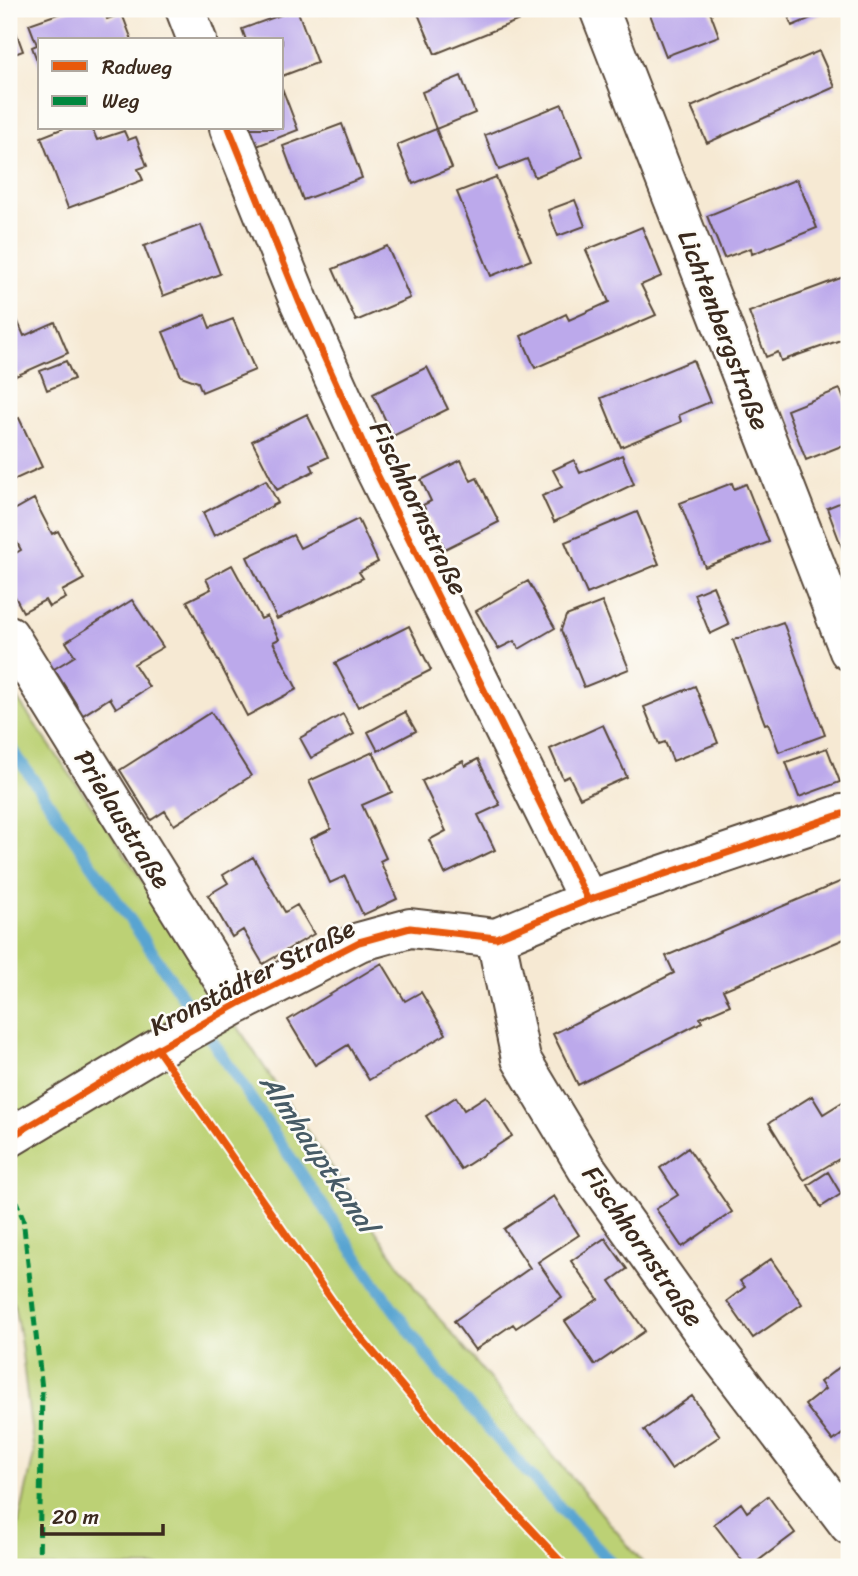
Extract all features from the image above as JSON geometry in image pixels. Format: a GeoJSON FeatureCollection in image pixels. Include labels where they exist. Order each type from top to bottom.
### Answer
{"type":"FeatureCollection","features":[{"type":"Feature","properties":{"kind":"street"},"geometry":{"type":"LineString","coordinates":[[185,9],[196,38]]}},
{"type":"Feature","properties":{"kind":"street","name":"Lichtenbergstraße"},"geometry":{"type":"LineString","coordinates":[[598,9],[849,651]]}},
{"type":"Feature","properties":{"kind":"street","name":"Fischhornstraße"},"geometry":{"type":"LineString","coordinates":[[230,130],[299,301],[375,470],[588,900]]}},
{"type":"Feature","properties":{"kind":"street","name":"Prielaustraße"},"geometry":{"type":"LineString","coordinates":[[9,635],[238,1004]]}},
{"type":"Feature","properties":{"kind":"street","name":"Kronstädter Straße"},"geometry":{"type":"LineString","coordinates":[[9,1138],[156,1049],[359,942],[410,928],[496,938],[588,900],[778,835],[849,814]]}},
{"type":"Feature","properties":{"kind":"street","name":"Fischhornstraße"},"geometry":{"type":"LineString","coordinates":[[496,938],[522,1059],[574,1147],[713,1346],[849,1525]]}},
{"type":"Feature","properties":{"kind":"green space"},"geometry":{"type":"Polygon","coordinates":[[[9,687],[111,833],[287,1102],[419,1294],[646,1567],[9,1567],[34,1454],[20,1337],[9,1278],[9,687]]]}},
{"type":"Feature","properties":{"kind":"building"},"geometry":{"type":"Polygon","coordinates":[[[72,9],[104,9],[107,19],[122,14],[131,38],[38,38],[38,63],[32,47],[37,45],[29,24],[72,9]]]}},
{"type":"Feature","properties":{"kind":"building"},"geometry":{"type":"Polygon","coordinates":[[[297,9],[317,63],[284,75],[284,38],[245,38],[242,29],[297,9]]]}},
{"type":"Feature","properties":{"kind":"building"},"geometry":{"type":"Polygon","coordinates":[[[416,9],[524,9],[527,17],[435,54],[416,9]]]}},
{"type":"Feature","properties":{"kind":"building"},"geometry":{"type":"Polygon","coordinates":[[[648,9],[709,9],[719,36],[666,56],[648,9]]]}},
{"type":"Feature","properties":{"kind":"building"},"geometry":{"type":"Polygon","coordinates":[[[785,9],[833,9],[792,26],[785,9]]]}},
{"type":"Feature","properties":{"kind":"building"},"geometry":{"type":"Polygon","coordinates":[[[9,13],[23,51],[9,56],[9,13]]]}},
{"type":"Feature","properties":{"kind":"building"},"geometry":{"type":"Polygon","coordinates":[[[819,51],[835,87],[707,143],[691,107],[819,51]]]}},
{"type":"Feature","properties":{"kind":"building"},"geometry":{"type":"Polygon","coordinates":[[[461,76],[475,113],[436,129],[422,92],[461,76]]]}},
{"type":"Feature","properties":{"kind":"building"},"geometry":{"type":"Polygon","coordinates":[[[284,93],[298,130],[257,146],[251,130],[284,130],[284,93]]]}},
{"type":"Feature","properties":{"kind":"building"},"geometry":{"type":"Polygon","coordinates":[[[562,104],[583,157],[535,177],[527,159],[499,170],[485,135],[562,104]]]}},
{"type":"Feature","properties":{"kind":"building"},"geometry":{"type":"Polygon","coordinates":[[[342,124],[362,178],[303,200],[283,146],[342,124]]]}},
{"type":"Feature","properties":{"kind":"building"},"geometry":{"type":"Polygon","coordinates":[[[436,129],[452,168],[413,184],[397,145],[436,129]]]}},
{"type":"Feature","properties":{"kind":"building"},"geometry":{"type":"Polygon","coordinates":[[[59,130],[93,130],[97,140],[124,131],[128,140],[136,137],[147,166],[138,169],[143,180],[68,208],[41,137],[59,130]]]}},
{"type":"Feature","properties":{"kind":"building"},"geometry":{"type":"Polygon","coordinates":[[[496,177],[531,260],[491,276],[457,192],[496,177]]]}},
{"type":"Feature","properties":{"kind":"building"},"geometry":{"type":"Polygon","coordinates":[[[797,179],[817,228],[752,254],[751,248],[724,258],[707,216],[797,179]]]}},
{"type":"Feature","properties":{"kind":"building"},"geometry":{"type":"Polygon","coordinates":[[[575,200],[585,226],[558,236],[548,210],[575,200]]]}},
{"type":"Feature","properties":{"kind":"building"},"geometry":{"type":"Polygon","coordinates":[[[201,225],[220,274],[163,296],[144,246],[201,225]]]}},
{"type":"Feature","properties":{"kind":"building"},"geometry":{"type":"Polygon","coordinates":[[[642,227],[662,276],[641,285],[656,315],[535,368],[521,336],[566,314],[569,320],[609,302],[586,250],[642,227]]]}},
{"type":"Feature","properties":{"kind":"building"},"geometry":{"type":"Polygon","coordinates":[[[387,246],[410,298],[356,321],[333,269],[387,246]]]}},
{"type":"Feature","properties":{"kind":"building"},"geometry":{"type":"Polygon","coordinates":[[[849,275],[849,321],[846,322],[849,337],[781,361],[778,352],[766,357],[749,312],[849,275]]]}},
{"type":"Feature","properties":{"kind":"building"},"geometry":{"type":"Polygon","coordinates":[[[9,301],[24,336],[55,322],[68,353],[16,376],[9,359],[9,301]]]}},
{"type":"Feature","properties":{"kind":"building"},"geometry":{"type":"Polygon","coordinates":[[[205,315],[210,328],[233,319],[255,370],[202,392],[198,382],[181,376],[163,332],[205,315]]]}},
{"type":"Feature","properties":{"kind":"building"},"geometry":{"type":"Polygon","coordinates":[[[693,360],[710,402],[679,415],[681,422],[621,447],[601,398],[693,360]]]}},
{"type":"Feature","properties":{"kind":"building"},"geometry":{"type":"Polygon","coordinates":[[[66,361],[74,379],[47,390],[40,371],[66,361]]]}},
{"type":"Feature","properties":{"kind":"building"},"geometry":{"type":"Polygon","coordinates":[[[427,367],[448,409],[393,436],[373,394],[427,367]]]}},
{"type":"Feature","properties":{"kind":"building"},"geometry":{"type":"Polygon","coordinates":[[[840,389],[849,413],[849,443],[806,460],[787,410],[840,389]]]}},
{"type":"Feature","properties":{"kind":"building"},"geometry":{"type":"Polygon","coordinates":[[[307,414],[328,457],[311,465],[314,471],[277,490],[252,441],[307,414]]]}},
{"type":"Feature","properties":{"kind":"building"},"geometry":{"type":"Polygon","coordinates":[[[19,418],[42,467],[9,482],[9,422],[19,418]]]}},
{"type":"Feature","properties":{"kind":"building"},"geometry":{"type":"Polygon","coordinates":[[[622,455],[634,484],[554,522],[542,496],[562,487],[553,470],[574,460],[580,473],[622,455]]]}},
{"type":"Feature","properties":{"kind":"building"},"geometry":{"type":"Polygon","coordinates":[[[461,460],[471,481],[477,478],[499,522],[445,549],[423,505],[431,501],[421,480],[461,460]]]}},
{"type":"Feature","properties":{"kind":"building"},"geometry":{"type":"Polygon","coordinates":[[[266,480],[278,503],[214,536],[203,513],[266,480]]]}},
{"type":"Feature","properties":{"kind":"building"},"geometry":{"type":"Polygon","coordinates":[[[732,483],[734,489],[746,484],[769,542],[705,567],[680,503],[732,483]]]}},
{"type":"Feature","properties":{"kind":"building"},"geometry":{"type":"Polygon","coordinates":[[[34,499],[52,534],[58,531],[84,579],[62,591],[66,598],[49,607],[45,600],[23,612],[9,585],[9,557],[21,550],[9,528],[9,513],[34,499]]]}},
{"type":"Feature","properties":{"kind":"building"},"geometry":{"type":"Polygon","coordinates":[[[849,499],[849,551],[844,553],[827,508],[849,499]]]}},
{"type":"Feature","properties":{"kind":"building"},"geometry":{"type":"Polygon","coordinates":[[[637,512],[659,564],[587,594],[565,542],[637,512]]]}},
{"type":"Feature","properties":{"kind":"building"},"geometry":{"type":"Polygon","coordinates":[[[358,519],[378,562],[359,572],[363,578],[277,619],[247,557],[293,535],[300,548],[358,519]]]}},
{"type":"Feature","properties":{"kind":"building"},"geometry":{"type":"Polygon","coordinates":[[[232,565],[261,619],[267,616],[279,639],[273,642],[297,689],[247,716],[187,601],[211,589],[206,579],[232,565]]]}},
{"type":"Feature","properties":{"kind":"building"},"geometry":{"type":"Polygon","coordinates":[[[528,581],[555,628],[519,649],[514,641],[498,649],[476,611],[528,581]]]}},
{"type":"Feature","properties":{"kind":"building"},"geometry":{"type":"Polygon","coordinates":[[[713,586],[729,625],[710,634],[694,594],[713,586]]]}},
{"type":"Feature","properties":{"kind":"building"},"geometry":{"type":"Polygon","coordinates":[[[132,600],[163,647],[134,664],[149,687],[116,708],[110,698],[83,715],[54,669],[75,656],[66,642],[132,600]]]}},
{"type":"Feature","properties":{"kind":"building"},"geometry":{"type":"Polygon","coordinates":[[[602,602],[629,669],[584,687],[561,630],[566,616],[602,602]]]}},
{"type":"Feature","properties":{"kind":"building"},"geometry":{"type":"Polygon","coordinates":[[[783,622],[825,735],[779,752],[768,723],[765,724],[733,640],[783,622]]]}},
{"type":"Feature","properties":{"kind":"building"},"geometry":{"type":"Polygon","coordinates":[[[409,626],[431,670],[358,707],[335,663],[409,626]]]}},
{"type":"Feature","properties":{"kind":"building"},"geometry":{"type":"Polygon","coordinates":[[[695,686],[718,743],[673,761],[665,742],[659,744],[644,707],[695,686]]]}},
{"type":"Feature","properties":{"kind":"building"},"geometry":{"type":"Polygon","coordinates":[[[211,712],[251,776],[174,825],[165,811],[151,820],[120,770],[211,712]]]}},
{"type":"Feature","properties":{"kind":"building"},"geometry":{"type":"Polygon","coordinates":[[[405,712],[416,731],[378,751],[368,732],[405,712]]]}},
{"type":"Feature","properties":{"kind":"building"},"geometry":{"type":"Polygon","coordinates":[[[343,714],[354,734],[311,758],[300,738],[343,714]]]}},
{"type":"Feature","properties":{"kind":"building"},"geometry":{"type":"Polygon","coordinates":[[[603,725],[627,777],[580,798],[569,776],[563,779],[550,749],[603,725]]]}},
{"type":"Feature","properties":{"kind":"building"},"geometry":{"type":"Polygon","coordinates":[[[827,748],[840,782],[799,797],[786,762],[827,748]]]}},
{"type":"Feature","properties":{"kind":"building"},"geometry":{"type":"Polygon","coordinates":[[[373,752],[392,792],[362,805],[386,858],[380,861],[397,899],[363,915],[345,876],[330,883],[310,839],[331,829],[309,781],[373,752]]]}},
{"type":"Feature","properties":{"kind":"building"},"geometry":{"type":"Polygon","coordinates":[[[478,759],[500,805],[478,815],[495,850],[445,874],[429,840],[446,831],[422,781],[463,761],[465,766],[478,759]]]}},
{"type":"Feature","properties":{"kind":"building"},"geometry":{"type":"Polygon","coordinates":[[[253,857],[285,912],[297,905],[314,934],[263,964],[243,930],[232,937],[208,895],[228,883],[223,875],[253,857]]]}},
{"type":"Feature","properties":{"kind":"building"},"geometry":{"type":"Polygon","coordinates":[[[849,878],[849,937],[723,990],[730,1005],[700,1018],[702,1022],[578,1085],[553,1034],[674,973],[666,956],[849,878]]]}},
{"type":"Feature","properties":{"kind":"building"},"geometry":{"type":"Polygon","coordinates":[[[382,963],[405,1001],[421,992],[446,1034],[369,1080],[348,1045],[315,1065],[288,1020],[382,963]]]}},
{"type":"Feature","properties":{"kind":"building"},"geometry":{"type":"Polygon","coordinates":[[[486,1096],[512,1136],[461,1169],[426,1116],[456,1097],[464,1110],[486,1096]]]}},
{"type":"Feature","properties":{"kind":"building"},"geometry":{"type":"Polygon","coordinates":[[[812,1096],[823,1114],[849,1098],[849,1153],[804,1180],[769,1123],[812,1096]]]}},
{"type":"Feature","properties":{"kind":"building"},"geometry":{"type":"Polygon","coordinates":[[[688,1148],[732,1212],[682,1247],[656,1209],[678,1195],[660,1168],[688,1148]]]}},
{"type":"Feature","properties":{"kind":"building"},"geometry":{"type":"Polygon","coordinates":[[[828,1172],[841,1194],[821,1207],[808,1185],[828,1172]]]}},
{"type":"Feature","properties":{"kind":"building"},"geometry":{"type":"Polygon","coordinates":[[[554,1196],[579,1235],[538,1262],[562,1297],[516,1328],[513,1324],[475,1350],[454,1321],[530,1268],[504,1229],[554,1196]]]}},
{"type":"Feature","properties":{"kind":"building"},"geometry":{"type":"Polygon","coordinates":[[[605,1238],[627,1269],[610,1281],[645,1331],[595,1365],[565,1321],[598,1299],[571,1261],[605,1238]]]}},
{"type":"Feature","properties":{"kind":"building"},"geometry":{"type":"Polygon","coordinates":[[[771,1259],[802,1304],[753,1338],[727,1301],[745,1287],[740,1281],[771,1259]]]}},
{"type":"Feature","properties":{"kind":"building"},"geometry":{"type":"Polygon","coordinates":[[[845,1363],[849,1369],[849,1429],[833,1441],[805,1405],[825,1389],[820,1382],[845,1363]]]}},
{"type":"Feature","properties":{"kind":"building"},"geometry":{"type":"Polygon","coordinates":[[[692,1396],[720,1436],[671,1469],[644,1430],[692,1396]]]}},
{"type":"Feature","properties":{"kind":"building"},"geometry":{"type":"Polygon","coordinates":[[[768,1496],[795,1533],[747,1567],[714,1524],[741,1503],[747,1512],[768,1496]]]}},
{"type":"Feature","properties":{"kind":"waterway","name":"Almhauptkanal"},"geometry":{"type":"LineString","coordinates":[[9,745],[149,947],[379,1289],[440,1373],[615,1567]]}},
{"type":"Feature","properties":{"kind":"marked path"},"geometry":{"type":"LineString","coordinates":[[9,1185],[23,1218],[42,1389],[39,1567]]}},
{"type":"Feature","properties":{"kind":"cycle path"},"geometry":{"type":"LineString","coordinates":[[230,130],[299,301],[375,470],[588,900]]}},
{"type":"Feature","properties":{"kind":"cycle path"},"geometry":{"type":"LineString","coordinates":[[9,1138],[157,1049],[359,942],[410,928],[496,938],[588,900],[842,814],[849,814]]}},
{"type":"Feature","properties":{"kind":"cycle path"},"geometry":{"type":"LineString","coordinates":[[157,1049],[343,1316],[450,1443],[566,1567]]}}]}
